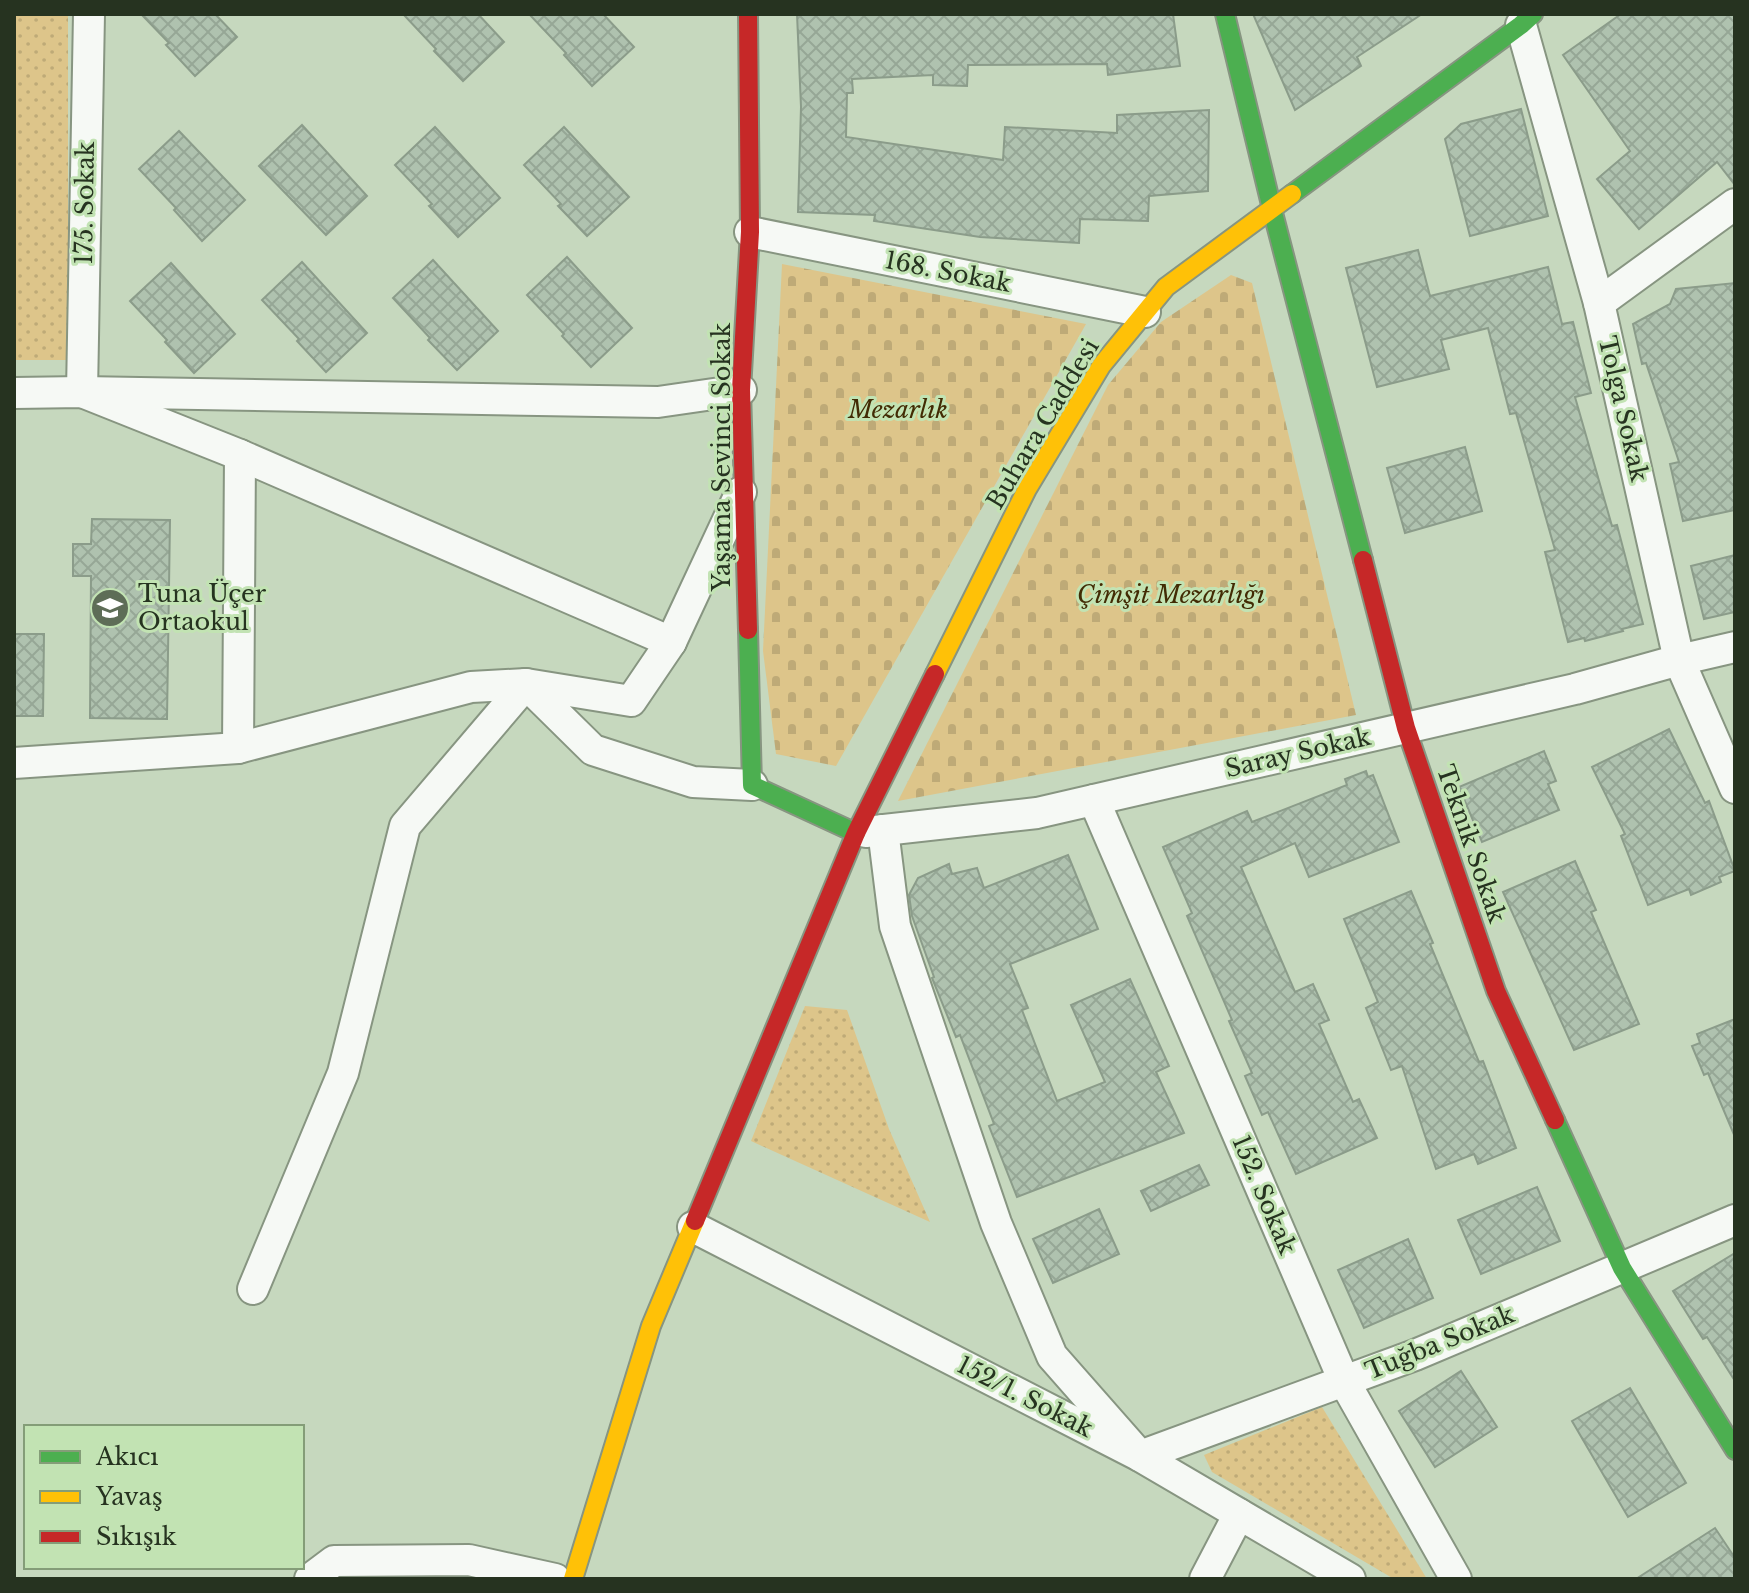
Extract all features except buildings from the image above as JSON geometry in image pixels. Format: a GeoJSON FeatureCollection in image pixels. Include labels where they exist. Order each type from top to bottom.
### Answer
{"type":"FeatureCollection","features":[{"type":"Feature","properties":{"kind":"street","name":"175. Sokak"},"geometry":{"type":"LineString","coordinates":[[82,392],[89,14]]}},
{"type":"Feature","properties":{"kind":"street","name":"Yaşama Sevinci Sokak"},"geometry":{"type":"LineString","coordinates":[[748,14],[750,232],[741,390],[752,785]]}},
{"type":"Feature","properties":{"kind":"street","name":"Teknik Sokak"},"geometry":{"type":"LineString","coordinates":[[1225,14],[1406,728],[1496,991],[1622,1268],[1735,1450]]}},
{"type":"Feature","properties":{"kind":"street","name":"Buhara Caddesi"},"geometry":{"type":"LineString","coordinates":[[573,1579],[651,1326],[693,1227],[1027,489],[1101,366],[1166,287],[1527,20]]}},
{"type":"Feature","properties":{"kind":"street","name":"Tolga Sokak"},"geometry":{"type":"LineString","coordinates":[[1527,20],[1599,303],[1679,660],[1735,788]]}},
{"type":"Feature","properties":{"kind":"street"},"geometry":{"type":"LineString","coordinates":[[1599,303],[1735,204]]}},
{"type":"Feature","properties":{"kind":"street","name":"168. Sokak"},"geometry":{"type":"LineString","coordinates":[[750,232],[1145,312]]}},
{"type":"Feature","properties":{"kind":"street"},"geometry":{"type":"LineString","coordinates":[[14,393],[658,402],[741,390]]}},
{"type":"Feature","properties":{"kind":"street"},"geometry":{"type":"LineString","coordinates":[[82,392],[240,455],[671,642]]}},
{"type":"Feature","properties":{"kind":"street"},"geometry":{"type":"LineString","coordinates":[[238,748],[240,455]]}},
{"type":"Feature","properties":{"kind":"street"},"geometry":{"type":"LineString","coordinates":[[14,763],[238,748],[471,687],[526,684],[631,701],[671,642],[743,486]]}},
{"type":"Feature","properties":{"kind":"street","name":"Saray Sokak"},"geometry":{"type":"LineString","coordinates":[[870,832],[1037,813],[1575,689],[1735,647]]}},
{"type":"Feature","properties":{"kind":"street"},"geometry":{"type":"LineString","coordinates":[[526,684],[593,750],[693,782],[752,785],[870,832],[895,926],[996,1223],[1052,1356],[1140,1456]]}},
{"type":"Feature","properties":{"kind":"street"},"geometry":{"type":"LineString","coordinates":[[253,1289],[343,1073],[405,826],[526,684]]}},
{"type":"Feature","properties":{"kind":"street","name":"152. Sokak"},"geometry":{"type":"LineString","coordinates":[[1094,800],[1344,1381],[1456,1579]]}},
{"type":"Feature","properties":{"kind":"street","name":"Tuğba Sokak"},"geometry":{"type":"LineString","coordinates":[[1140,1456],[1415,1355],[1735,1220]]}},
{"type":"Feature","properties":{"kind":"street","name":"152/1. Sokak"},"geometry":{"type":"LineString","coordinates":[[693,1227],[1140,1456],[1350,1579]]}},
{"type":"Feature","properties":{"kind":"street"},"geometry":{"type":"LineString","coordinates":[[1205,1579],[1239,1514]]}},
{"type":"Feature","properties":{"kind":"street"},"geometry":{"type":"LineString","coordinates":[[310,1579],[334,1561],[469,1560],[555,1579]]}},
{"type":"Feature","properties":{"kind":"green space"},"geometry":{"type":"Polygon","coordinates":[[[14,14],[68,14],[68,360],[14,360],[14,14]]]}},
{"type":"Feature","properties":{"kind":"green space","name":"Mezarlık"},"geometry":{"type":"Polygon","coordinates":[[[782,264],[1086,324],[836,766],[776,754],[763,651],[782,264]]]}},
{"type":"Feature","properties":{"kind":"green space","name":"Çimşit Mezarlığı"},"geometry":{"type":"Polygon","coordinates":[[[1231,275],[1252,283],[1356,715],[898,801],[1108,385],[1161,322],[1231,275]]]}},
{"type":"Feature","properties":{"kind":"green space"},"geometry":{"type":"Polygon","coordinates":[[[805,1006],[847,1010],[889,1129],[930,1222],[751,1141],[805,1006]]]}},
{"type":"Feature","properties":{"kind":"green space"},"geometry":{"type":"Polygon","coordinates":[[[1322,1407],[1427,1579],[1394,1579],[1212,1472],[1204,1455],[1322,1407]]]}},
{"type":"Feature","properties":{"kind":"traffic: fast"},"geometry":{"type":"LineString","coordinates":[[1225,14],[1363,560]]}},
{"type":"Feature","properties":{"kind":"traffic: fast"},"geometry":{"type":"LineString","coordinates":[[1292,194],[1533,14]]}},
{"type":"Feature","properties":{"kind":"traffic: fast"},"geometry":{"type":"LineString","coordinates":[[748,630],[752,785],[856,833]]}},
{"type":"Feature","properties":{"kind":"traffic: fast"},"geometry":{"type":"LineString","coordinates":[[1555,1120],[1622,1268],[1735,1450]]}},
{"type":"Feature","properties":{"kind":"traffic: slow"},"geometry":{"type":"LineString","coordinates":[[935,674],[1027,489],[1101,366],[1166,287],[1292,194]]}},
{"type":"Feature","properties":{"kind":"traffic: slow"},"geometry":{"type":"LineString","coordinates":[[573,1579],[651,1326],[695,1221]]}},
{"type":"Feature","properties":{"kind":"traffic: jam"},"geometry":{"type":"LineString","coordinates":[[748,14],[750,232],[741,390],[748,630]]}},
{"type":"Feature","properties":{"kind":"traffic: jam"},"geometry":{"type":"LineString","coordinates":[[1363,560],[1406,728],[1496,991],[1555,1120]]}},
{"type":"Feature","properties":{"kind":"traffic: jam"},"geometry":{"type":"LineString","coordinates":[[695,1221],[856,833],[935,674]]}},
{"type":"Feature","properties":{"kind":"place","name":"Tuna Üçer Ortaokul"},"geometry":{"type":"Point","coordinates":[110,608]}}]}
